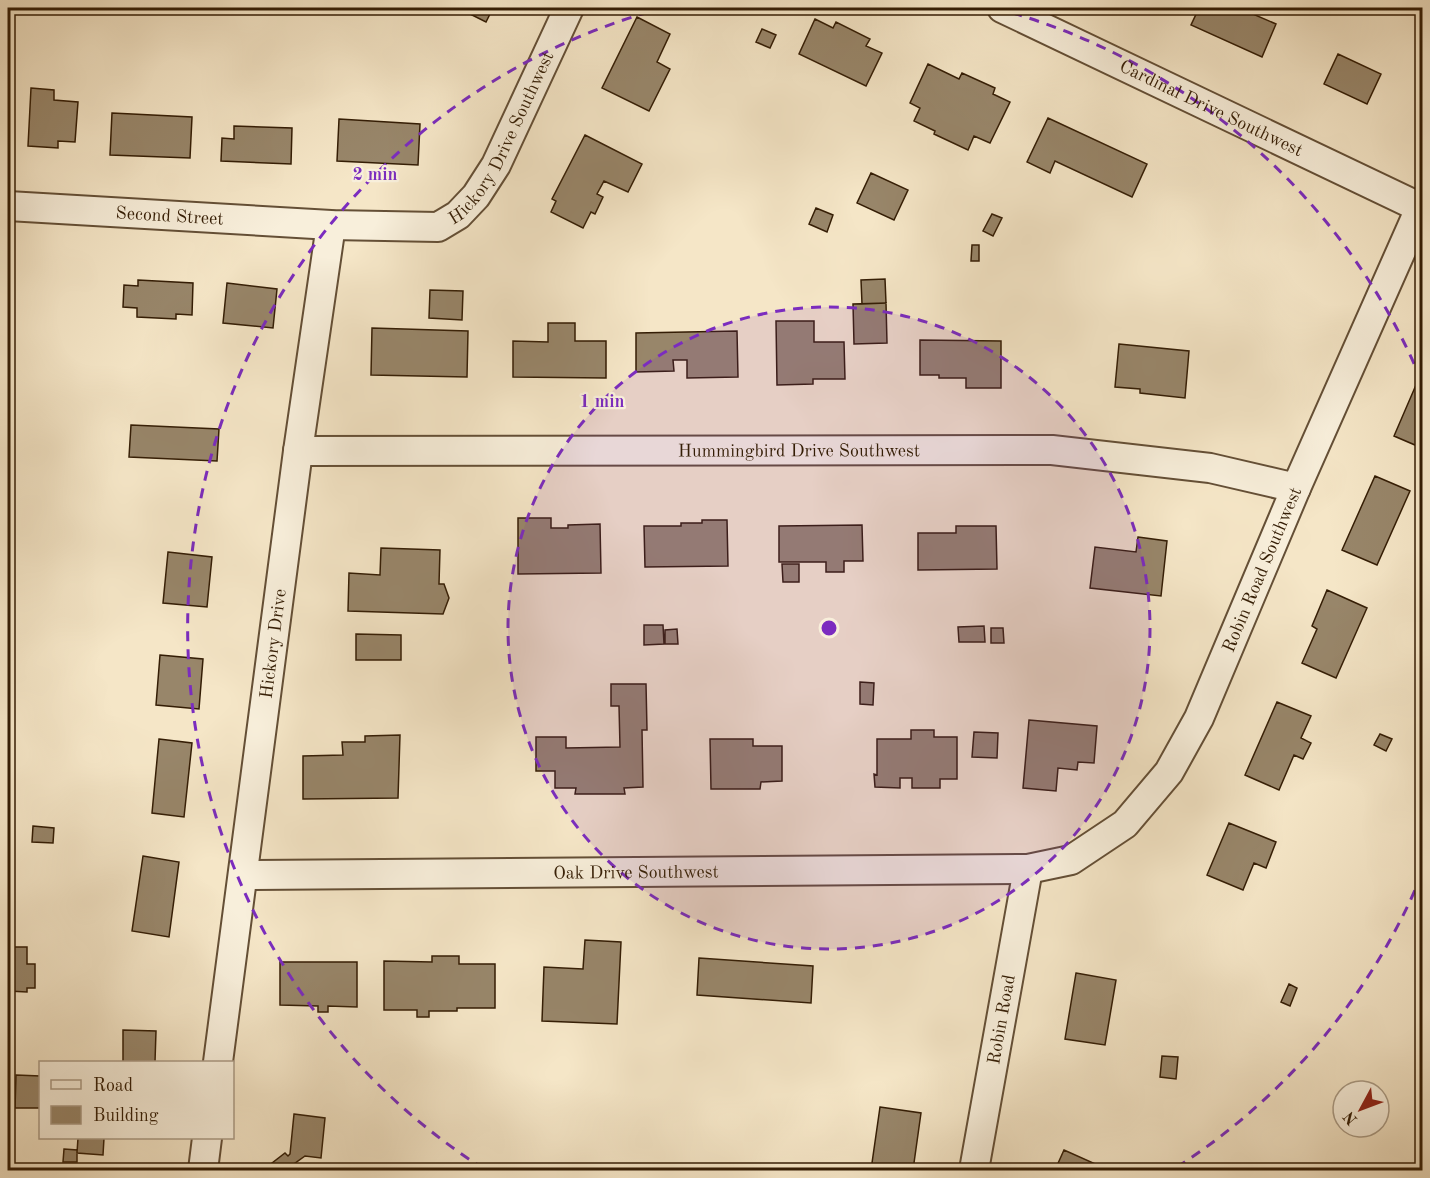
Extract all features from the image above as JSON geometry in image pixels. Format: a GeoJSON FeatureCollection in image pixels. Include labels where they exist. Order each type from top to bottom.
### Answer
{"type":"FeatureCollection","features":[{"type":"Feature","properties":{"kind":"street","name":"Hickory Drive Southwest"},"geometry":{"type":"LineString","coordinates":[[331,225],[438,227],[458,215],[476,196],[496,165],[569,8]]}},
{"type":"Feature","properties":{"kind":"street","name":"Cardinal Drive Southwest"},"geometry":{"type":"LineString","coordinates":[[1002,8],[1422,206]]}},
{"type":"Feature","properties":{"kind":"street","name":"Second Street"},"geometry":{"type":"LineString","coordinates":[[8,206],[331,225]]}},
{"type":"Feature","properties":{"kind":"street","name":"Robin Road Southwest"},"geometry":{"type":"LineString","coordinates":[[1028,869],[1071,860],[1125,824],[1169,772],[1198,718],[1296,488],[1422,206]]}},
{"type":"Feature","properties":{"kind":"street","name":"Hickory Drive"},"geometry":{"type":"LineString","coordinates":[[218,1061],[298,451],[331,225]]}},
{"type":"Feature","properties":{"kind":"street","name":"Hummingbird Drive Southwest"},"geometry":{"type":"LineString","coordinates":[[298,451],[1052,450],[1210,468],[1296,488]]}},
{"type":"Feature","properties":{"kind":"street","name":"Oak Drive Southwest"},"geometry":{"type":"LineString","coordinates":[[243,875],[1028,869]]}},
{"type":"Feature","properties":{"kind":"street","name":"Robin Road"},"geometry":{"type":"LineString","coordinates":[[974,1170],[1028,869]]}},
{"type":"Feature","properties":{"kind":"street"},"geometry":{"type":"LineString","coordinates":[[203,1170],[207,1139]]}},
{"type":"Feature","properties":{"kind":"building"},"geometry":{"type":"Polygon","coordinates":[[[458,8],[493,8],[486,22],[458,8]]]}},
{"type":"Feature","properties":{"kind":"building"},"geometry":{"type":"Polygon","coordinates":[[[1199,8],[1239,8],[1276,24],[1262,57],[1191,25],[1199,8]]]}},
{"type":"Feature","properties":{"kind":"building"},"geometry":{"type":"Polygon","coordinates":[[[637,17],[670,34],[657,62],[670,69],[649,111],[602,88],[637,17]]]}},
{"type":"Feature","properties":{"kind":"building"},"geometry":{"type":"Polygon","coordinates":[[[815,19],[833,28],[836,22],[870,39],[866,46],[882,53],[866,86],[799,54],[815,19]]]}},
{"type":"Feature","properties":{"kind":"building"},"geometry":{"type":"Polygon","coordinates":[[[762,29],[776,35],[770,48],[756,42],[762,29]]]}},
{"type":"Feature","properties":{"kind":"building"},"geometry":{"type":"Polygon","coordinates":[[[1338,54],[1381,74],[1367,104],[1324,84],[1338,54]]]}},
{"type":"Feature","properties":{"kind":"building"},"geometry":{"type":"Polygon","coordinates":[[[928,64],[959,79],[962,73],[995,88],[993,94],[1010,102],[990,143],[974,136],[968,150],[934,134],[935,131],[914,121],[920,108],[910,103],[928,64]]]}},
{"type":"Feature","properties":{"kind":"building"},"geometry":{"type":"Polygon","coordinates":[[[31,88],[54,90],[54,100],[78,102],[75,142],[58,141],[58,148],[28,146],[31,88]]]}},
{"type":"Feature","properties":{"kind":"building"},"geometry":{"type":"Polygon","coordinates":[[[112,113],[192,117],[190,158],[110,155],[112,113]]]}},
{"type":"Feature","properties":{"kind":"building"},"geometry":{"type":"Polygon","coordinates":[[[1048,118],[1147,164],[1132,197],[1055,161],[1050,173],[1027,162],[1048,118]]]}},
{"type":"Feature","properties":{"kind":"building"},"geometry":{"type":"Polygon","coordinates":[[[339,119],[420,124],[418,165],[337,161],[339,119]]]}},
{"type":"Feature","properties":{"kind":"building"},"geometry":{"type":"Polygon","coordinates":[[[234,126],[292,128],[291,164],[221,161],[222,138],[234,139],[234,126]]]}},
{"type":"Feature","properties":{"kind":"building"},"geometry":{"type":"Polygon","coordinates":[[[585,135],[642,164],[628,192],[604,181],[597,194],[603,197],[595,214],[591,212],[583,228],[551,212],[556,201],[552,199],[585,135]]]}},
{"type":"Feature","properties":{"kind":"building"},"geometry":{"type":"Polygon","coordinates":[[[871,173],[908,190],[894,220],[857,203],[871,173]]]}},
{"type":"Feature","properties":{"kind":"building"},"geometry":{"type":"Polygon","coordinates":[[[816,208],[833,215],[827,232],[809,224],[816,208]]]}},
{"type":"Feature","properties":{"kind":"building"},"geometry":{"type":"Polygon","coordinates":[[[992,214],[1002,218],[993,236],[983,231],[992,214]]]}},
{"type":"Feature","properties":{"kind":"building"},"geometry":{"type":"Polygon","coordinates":[[[972,245],[979,245],[979,261],[971,261],[972,245]]]}},
{"type":"Feature","properties":{"kind":"building"},"geometry":{"type":"Polygon","coordinates":[[[885,279],[886,303],[862,304],[861,280],[885,279]]]}},
{"type":"Feature","properties":{"kind":"building"},"geometry":{"type":"Polygon","coordinates":[[[138,280],[193,283],[192,315],[176,314],[176,319],[137,317],[137,308],[123,307],[124,285],[138,286],[138,280]]]}},
{"type":"Feature","properties":{"kind":"building"},"geometry":{"type":"Polygon","coordinates":[[[227,283],[277,289],[273,328],[223,323],[227,283]]]}},
{"type":"Feature","properties":{"kind":"building"},"geometry":{"type":"Polygon","coordinates":[[[430,290],[463,291],[462,320],[429,318],[430,290]]]}},
{"type":"Feature","properties":{"kind":"building"},"geometry":{"type":"Polygon","coordinates":[[[886,303],[887,343],[854,344],[853,304],[886,303]]]}},
{"type":"Feature","properties":{"kind":"building"},"geometry":{"type":"Polygon","coordinates":[[[776,321],[814,321],[814,342],[844,342],[845,379],[813,379],[813,384],[777,385],[776,321]]]}},
{"type":"Feature","properties":{"kind":"building"},"geometry":{"type":"Polygon","coordinates":[[[548,323],[575,323],[575,341],[606,341],[606,378],[513,377],[513,341],[548,342],[548,323]]]}},
{"type":"Feature","properties":{"kind":"building"},"geometry":{"type":"Polygon","coordinates":[[[372,328],[468,331],[467,377],[371,375],[372,328]]]}},
{"type":"Feature","properties":{"kind":"building"},"geometry":{"type":"Polygon","coordinates":[[[737,331],[738,377],[687,378],[687,360],[673,360],[674,371],[636,372],[636,333],[737,331]]]}},
{"type":"Feature","properties":{"kind":"building"},"geometry":{"type":"Polygon","coordinates":[[[920,340],[1001,341],[1001,388],[966,388],[966,378],[920,375],[920,340]]]}},
{"type":"Feature","properties":{"kind":"building"},"geometry":{"type":"Polygon","coordinates":[[[1119,344],[1189,351],[1185,398],[1140,393],[1140,389],[1115,387],[1119,344]]]}},
{"type":"Feature","properties":{"kind":"building"},"geometry":{"type":"Polygon","coordinates":[[[1422,371],[1422,448],[1394,436],[1422,371]]]}},
{"type":"Feature","properties":{"kind":"building"},"geometry":{"type":"Polygon","coordinates":[[[131,425],[219,429],[217,461],[129,457],[131,425]]]}},
{"type":"Feature","properties":{"kind":"building"},"geometry":{"type":"Polygon","coordinates":[[[1375,476],[1410,491],[1377,565],[1342,550],[1375,476]]]}},
{"type":"Feature","properties":{"kind":"building"},"geometry":{"type":"Polygon","coordinates":[[[8,500],[12,500],[11,518],[8,518],[8,500]]]}},
{"type":"Feature","properties":{"kind":"building"},"geometry":{"type":"Polygon","coordinates":[[[518,518],[551,518],[551,528],[600,524],[601,573],[518,574],[518,518]]]}},
{"type":"Feature","properties":{"kind":"building"},"geometry":{"type":"Polygon","coordinates":[[[702,520],[727,520],[728,566],[645,567],[644,526],[681,526],[681,523],[702,523],[702,520]]]}},
{"type":"Feature","properties":{"kind":"building"},"geometry":{"type":"Polygon","coordinates":[[[862,525],[863,561],[844,561],[844,572],[826,572],[826,562],[779,562],[779,526],[862,525]]]}},
{"type":"Feature","properties":{"kind":"building"},"geometry":{"type":"Polygon","coordinates":[[[956,526],[996,526],[997,569],[918,570],[918,533],[956,533],[956,526]]]}},
{"type":"Feature","properties":{"kind":"building"},"geometry":{"type":"Polygon","coordinates":[[[1138,537],[1167,541],[1161,596],[1090,588],[1095,547],[1136,552],[1138,537]]]}},
{"type":"Feature","properties":{"kind":"building"},"geometry":{"type":"Polygon","coordinates":[[[381,548],[440,550],[439,584],[444,584],[449,598],[443,614],[348,611],[349,573],[380,575],[381,548]]]}},
{"type":"Feature","properties":{"kind":"building"},"geometry":{"type":"Polygon","coordinates":[[[168,552],[212,557],[207,607],[163,603],[168,552]]]}},
{"type":"Feature","properties":{"kind":"building"},"geometry":{"type":"Polygon","coordinates":[[[782,564],[799,564],[799,582],[783,582],[782,564]]]}},
{"type":"Feature","properties":{"kind":"building"},"geometry":{"type":"Polygon","coordinates":[[[1327,590],[1367,608],[1336,678],[1302,663],[1317,629],[1312,626],[1327,590]]]}},
{"type":"Feature","properties":{"kind":"building"},"geometry":{"type":"Polygon","coordinates":[[[644,625],[663,625],[664,644],[644,645],[644,625]]]}},
{"type":"Feature","properties":{"kind":"building"},"geometry":{"type":"Polygon","coordinates":[[[984,626],[985,642],[959,642],[958,627],[984,626]]]}},
{"type":"Feature","properties":{"kind":"building"},"geometry":{"type":"Polygon","coordinates":[[[991,628],[1003,628],[1004,643],[991,643],[991,628]]]}},
{"type":"Feature","properties":{"kind":"building"},"geometry":{"type":"Polygon","coordinates":[[[677,629],[678,644],[665,644],[665,630],[677,629]]]}},
{"type":"Feature","properties":{"kind":"building"},"geometry":{"type":"Polygon","coordinates":[[[356,634],[401,635],[401,660],[356,660],[356,634]]]}},
{"type":"Feature","properties":{"kind":"building"},"geometry":{"type":"Polygon","coordinates":[[[8,653],[12,653],[13,716],[8,716],[8,653]]]}},
{"type":"Feature","properties":{"kind":"building"},"geometry":{"type":"Polygon","coordinates":[[[160,655],[203,659],[199,709],[156,705],[160,655]]]}},
{"type":"Feature","properties":{"kind":"building"},"geometry":{"type":"Polygon","coordinates":[[[860,682],[874,683],[873,705],[860,704],[860,682]]]}},
{"type":"Feature","properties":{"kind":"building"},"geometry":{"type":"Polygon","coordinates":[[[611,684],[646,684],[647,730],[642,730],[643,787],[624,788],[625,794],[575,794],[576,788],[555,788],[555,771],[536,771],[536,737],[566,737],[566,748],[620,747],[619,706],[611,706],[611,684]]]}},
{"type":"Feature","properties":{"kind":"building"},"geometry":{"type":"Polygon","coordinates":[[[1277,702],[1311,716],[1301,738],[1311,743],[1303,759],[1294,755],[1279,790],[1245,775],[1277,702]]]}},
{"type":"Feature","properties":{"kind":"building"},"geometry":{"type":"Polygon","coordinates":[[[1029,720],[1097,726],[1094,763],[1078,762],[1077,770],[1058,768],[1056,791],[1023,788],[1029,720]]]}},
{"type":"Feature","properties":{"kind":"building"},"geometry":{"type":"Polygon","coordinates":[[[911,730],[934,730],[934,737],[957,737],[957,779],[940,779],[940,788],[912,788],[912,778],[900,778],[900,788],[875,787],[877,739],[911,739],[911,730]]]}},
{"type":"Feature","properties":{"kind":"building"},"geometry":{"type":"Polygon","coordinates":[[[974,732],[998,733],[997,758],[972,757],[974,732]]]}},
{"type":"Feature","properties":{"kind":"building"},"geometry":{"type":"Polygon","coordinates":[[[1380,734],[1392,739],[1386,751],[1374,745],[1380,734]]]}},
{"type":"Feature","properties":{"kind":"building"},"geometry":{"type":"Polygon","coordinates":[[[400,735],[398,798],[303,799],[303,756],[343,755],[342,742],[365,742],[365,736],[400,735]]]}},
{"type":"Feature","properties":{"kind":"building"},"geometry":{"type":"Polygon","coordinates":[[[159,739],[192,743],[184,817],[152,813],[159,739]]]}},
{"type":"Feature","properties":{"kind":"building"},"geometry":{"type":"Polygon","coordinates":[[[710,739],[753,739],[753,746],[782,746],[782,781],[761,782],[760,789],[711,789],[710,739]]]}},
{"type":"Feature","properties":{"kind":"building"},"geometry":{"type":"Polygon","coordinates":[[[1229,823],[1276,842],[1266,868],[1254,863],[1243,890],[1207,875],[1229,823]]]}},
{"type":"Feature","properties":{"kind":"building"},"geometry":{"type":"Polygon","coordinates":[[[33,826],[54,828],[53,843],[32,842],[33,826]]]}},
{"type":"Feature","properties":{"kind":"building"},"geometry":{"type":"Polygon","coordinates":[[[143,856],[179,862],[169,937],[132,931],[143,856]]]}},
{"type":"Feature","properties":{"kind":"building"},"geometry":{"type":"Polygon","coordinates":[[[585,940],[621,942],[617,1024],[542,1021],[544,967],[583,969],[585,940]]]}},
{"type":"Feature","properties":{"kind":"building"},"geometry":{"type":"Polygon","coordinates":[[[8,947],[27,947],[27,964],[35,964],[35,988],[27,988],[27,992],[8,991],[8,947]]]}},
{"type":"Feature","properties":{"kind":"building"},"geometry":{"type":"Polygon","coordinates":[[[432,956],[459,956],[459,964],[495,964],[495,1008],[429,1011],[429,1017],[417,1017],[417,1010],[384,1010],[384,961],[432,962],[432,956]]]}},
{"type":"Feature","properties":{"kind":"building"},"geometry":{"type":"Polygon","coordinates":[[[699,958],[813,966],[811,1003],[697,995],[699,958]]]}},
{"type":"Feature","properties":{"kind":"building"},"geometry":{"type":"Polygon","coordinates":[[[280,962],[357,962],[357,1007],[328,1006],[328,1012],[318,1012],[318,1006],[280,1005],[280,962]]]}},
{"type":"Feature","properties":{"kind":"building"},"geometry":{"type":"Polygon","coordinates":[[[1076,973],[1116,980],[1105,1045],[1065,1039],[1076,973]]]}},
{"type":"Feature","properties":{"kind":"building"},"geometry":{"type":"Polygon","coordinates":[[[1289,984],[1297,988],[1290,1006],[1281,1002],[1289,984]]]}},
{"type":"Feature","properties":{"kind":"building"},"geometry":{"type":"Polygon","coordinates":[[[123,1030],[156,1031],[155,1061],[123,1061],[123,1030]]]}},
{"type":"Feature","properties":{"kind":"building"},"geometry":{"type":"Polygon","coordinates":[[[1162,1056],[1178,1057],[1176,1079],[1160,1077],[1162,1056]]]}},
{"type":"Feature","properties":{"kind":"building"},"geometry":{"type":"Polygon","coordinates":[[[16,1075],[39,1076],[39,1108],[15,1108],[16,1075]]]}},
{"type":"Feature","properties":{"kind":"building"},"geometry":{"type":"Polygon","coordinates":[[[880,1107],[921,1113],[913,1170],[871,1170],[880,1107]]]}},
{"type":"Feature","properties":{"kind":"building"},"geometry":{"type":"Polygon","coordinates":[[[294,1114],[325,1118],[321,1158],[305,1156],[294,1164],[299,1170],[263,1170],[285,1153],[288,1156],[290,1154],[294,1114]]]}},
{"type":"Feature","properties":{"kind":"building"},"geometry":{"type":"Polygon","coordinates":[[[9,1122],[9,1150],[8,1150],[9,1122]]]}},
{"type":"Feature","properties":{"kind":"building"},"geometry":{"type":"Polygon","coordinates":[[[78,1139],[104,1139],[103,1155],[77,1153],[78,1139]]]}},
{"type":"Feature","properties":{"kind":"building"},"geometry":{"type":"Polygon","coordinates":[[[64,1149],[77,1150],[77,1162],[63,1162],[64,1149]]]}},
{"type":"Feature","properties":{"kind":"building"},"geometry":{"type":"Polygon","coordinates":[[[1064,1150],[1100,1166],[1098,1170],[1055,1170],[1064,1150]]]}}]}
